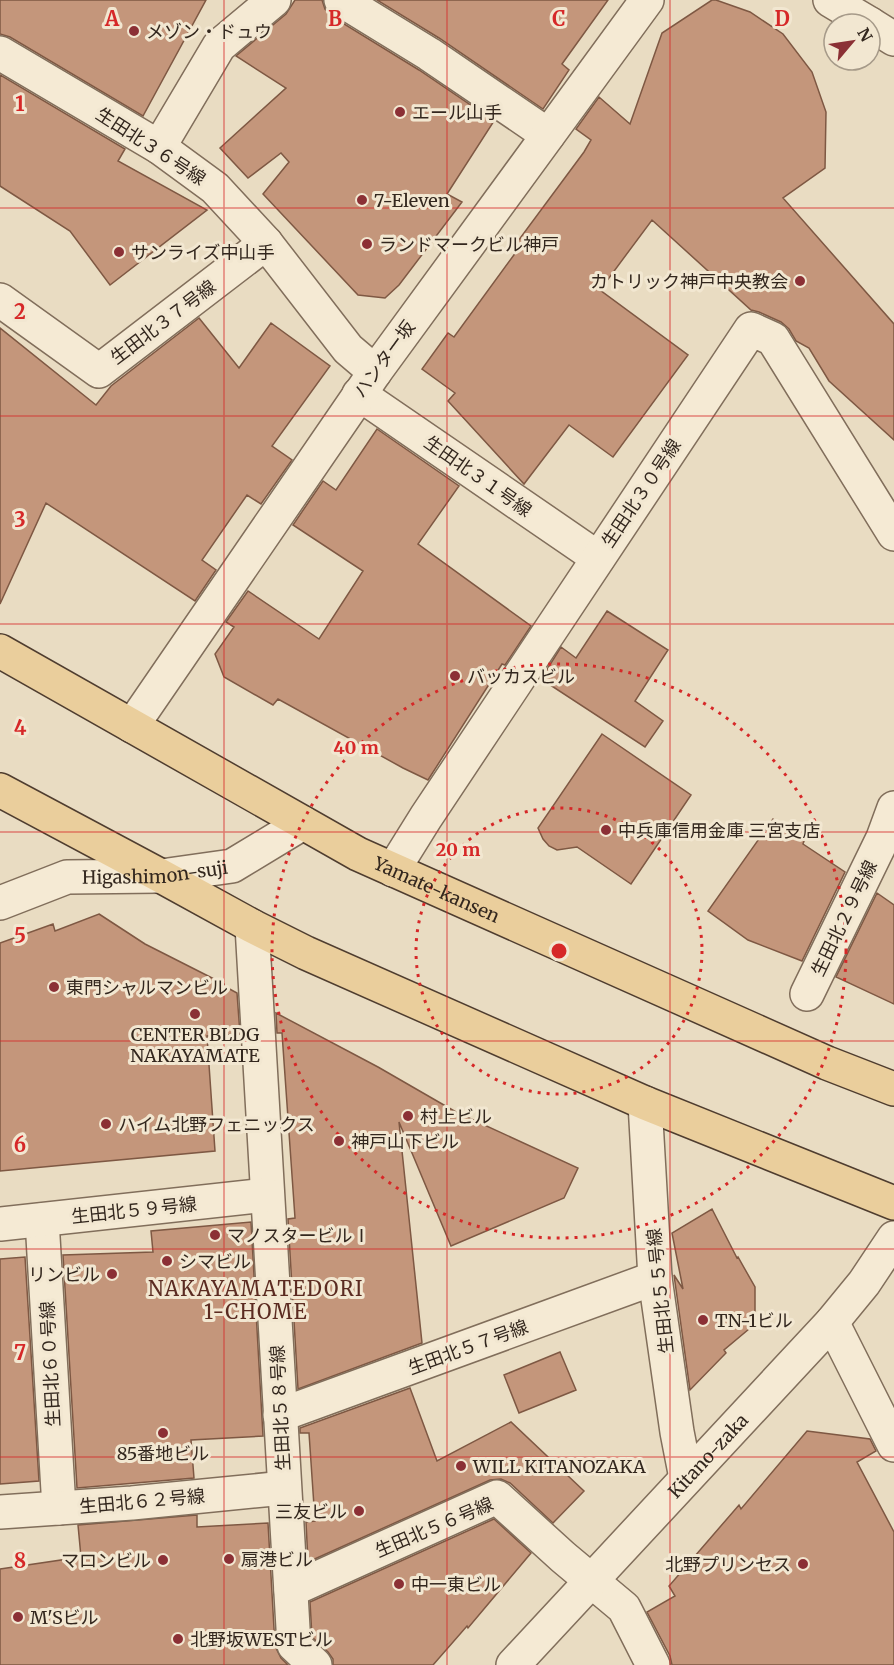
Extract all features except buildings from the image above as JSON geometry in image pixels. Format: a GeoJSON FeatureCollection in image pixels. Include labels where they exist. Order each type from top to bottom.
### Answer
{"type":"FeatureCollection","features":[{"type":"Feature","properties":{"kind":"main road","name":"Yamate-kansen"},"geometry":{"type":"LineString","coordinates":[[0,651],[358,854],[826,1063],[894,1089]]}},
{"type":"Feature","properties":{"kind":"main road"},"geometry":{"type":"LineString","coordinates":[[0,790],[252,927],[317,958],[645,1103],[894,1203]]}},
{"type":"Feature","properties":{"kind":"street"},"geometry":{"type":"LineString","coordinates":[[159,147],[219,46],[273,0]]}},
{"type":"Feature","properties":{"kind":"street"},"geometry":{"type":"LineString","coordinates":[[341,0],[429,54],[548,135]]}},
{"type":"Feature","properties":{"kind":"street","name":"ハンター坂"},"geometry":{"type":"LineString","coordinates":[[132,726],[367,383],[647,0]]}},
{"type":"Feature","properties":{"kind":"street"},"geometry":{"type":"LineString","coordinates":[[830,0],[850,12]]}},
{"type":"Feature","properties":{"kind":"street","name":"生田北３６号線"},"geometry":{"type":"LineString","coordinates":[[0,53],[159,147],[215,188],[266,243],[348,349],[367,383]]}},
{"type":"Feature","properties":{"kind":"street","name":"生田北３７号線"},"geometry":{"type":"LineString","coordinates":[[0,300],[99,371],[266,243]]}},
{"type":"Feature","properties":{"kind":"street","name":"生田北３０号線"},"geometry":{"type":"LineString","coordinates":[[393,870],[751,329],[774,339],[894,534]]}},
{"type":"Feature","properties":{"kind":"street","name":"生田北３１号線"},"geometry":{"type":"LineString","coordinates":[[367,383],[598,558]]}},
{"type":"Feature","properties":{"kind":"street","name":"生田北２９号線"},"geometry":{"type":"LineString","coordinates":[[807,994],[883,838],[894,808]]}},
{"type":"Feature","properties":{"kind":"street","name":"Higashimon-suji"},"geometry":{"type":"LineString","coordinates":[[0,903],[67,877],[161,876],[232,866],[303,823]]}},
{"type":"Feature","properties":{"kind":"street","name":"生田北５８号線"},"geometry":{"type":"LineString","coordinates":[[252,927],[294,1645],[315,1665]]}},
{"type":"Feature","properties":{"kind":"street","name":"生田北５５号線"},"geometry":{"type":"LineString","coordinates":[[645,1103],[656,1278],[677,1432],[686,1478]]}},
{"type":"Feature","properties":{"kind":"street","name":"生田北５９号線"},"geometry":{"type":"LineString","coordinates":[[0,1224],[267,1195]]}},
{"type":"Feature","properties":{"kind":"street","name":"生田北６０号線"},"geometry":{"type":"LineString","coordinates":[[42,1220],[58,1508]]}},
{"type":"Feature","properties":{"kind":"street","name":"Kitano-zaka"},"geometry":{"type":"LineString","coordinates":[[513,1665],[832,1322],[864,1283],[894,1238]]}},
{"type":"Feature","properties":{"kind":"street","name":"生田北５７号線"},"geometry":{"type":"LineString","coordinates":[[280,1415],[656,1278]]}},
{"type":"Feature","properties":{"kind":"street"},"geometry":{"type":"LineString","coordinates":[[832,1322],[894,1445]]}},
{"type":"Feature","properties":{"kind":"street","name":"生田北６２号線"},"geometry":{"type":"LineString","coordinates":[[0,1512],[132,1503],[284,1488]]}},
{"type":"Feature","properties":{"kind":"street","name":"生田北５６号線"},"geometry":{"type":"LineString","coordinates":[[291,1590],[497,1497],[591,1580]]}},
{"type":"Feature","properties":{"kind":"street"},"geometry":{"type":"LineString","coordinates":[[591,1580],[624,1608],[652,1665]]}},
{"type":"Feature","properties":{"kind":"place","name":"メゾン・ドュウ"},"geometry":{"type":"Point","coordinates":[134,31]}},
{"type":"Feature","properties":{"kind":"place","name":"エール山手"},"geometry":{"type":"Point","coordinates":[400,112]}},
{"type":"Feature","properties":{"kind":"place","name":"7-Eleven"},"geometry":{"type":"Point","coordinates":[362,200]}},
{"type":"Feature","properties":{"kind":"place","name":"ランドマークビル神戸"},"geometry":{"type":"Point","coordinates":[367,244]}},
{"type":"Feature","properties":{"kind":"place","name":"サンライズ中山手"},"geometry":{"type":"Point","coordinates":[119,252]}},
{"type":"Feature","properties":{"kind":"place","name":"カトリック神戸中央教会"},"geometry":{"type":"Point","coordinates":[800,281]}},
{"type":"Feature","properties":{"kind":"place","name":"バッカスビル"},"geometry":{"type":"Point","coordinates":[455,676]}},
{"type":"Feature","properties":{"kind":"place","name":"中兵庫信用金庫 三宮支店"},"geometry":{"type":"Point","coordinates":[606,830]}},
{"type":"Feature","properties":{"kind":"place","name":"東門シャルマンビル"},"geometry":{"type":"Point","coordinates":[54,987]}},
{"type":"Feature","properties":{"kind":"place","name":"CENTER BLDG NAKAYAMATE"},"geometry":{"type":"Point","coordinates":[195,1014]}},
{"type":"Feature","properties":{"kind":"place","name":"村上ビル"},"geometry":{"type":"Point","coordinates":[408,1116]}},
{"type":"Feature","properties":{"kind":"place","name":"ハイム北野フェニックス"},"geometry":{"type":"Point","coordinates":[106,1124]}},
{"type":"Feature","properties":{"kind":"place","name":"神戸山下ビル"},"geometry":{"type":"Point","coordinates":[339,1141]}},
{"type":"Feature","properties":{"kind":"place","name":"マノスタービルⅠ"},"geometry":{"type":"Point","coordinates":[215,1235]}},
{"type":"Feature","properties":{"kind":"place","name":"シマビル"},"geometry":{"type":"Point","coordinates":[167,1261]}},
{"type":"Feature","properties":{"kind":"place","name":"リンビル"},"geometry":{"type":"Point","coordinates":[112,1274]}},
{"type":"Feature","properties":{"kind":"place","name":"TN-1ビル"},"geometry":{"type":"Point","coordinates":[703,1320]}},
{"type":"Feature","properties":{"kind":"place","name":"85番地ビル"},"geometry":{"type":"Point","coordinates":[163,1433]}},
{"type":"Feature","properties":{"kind":"place","name":"WILL KITANOZAKA"},"geometry":{"type":"Point","coordinates":[461,1466]}},
{"type":"Feature","properties":{"kind":"place","name":"三友ビル"},"geometry":{"type":"Point","coordinates":[359,1511]}},
{"type":"Feature","properties":{"kind":"place","name":"扇港ビル"},"geometry":{"type":"Point","coordinates":[229,1559]}},
{"type":"Feature","properties":{"kind":"place","name":"マロンビル"},"geometry":{"type":"Point","coordinates":[163,1560]}},
{"type":"Feature","properties":{"kind":"place","name":"北野プリンセス"},"geometry":{"type":"Point","coordinates":[803,1564]}},
{"type":"Feature","properties":{"kind":"place","name":"中一東ビル"},"geometry":{"type":"Point","coordinates":[399,1584]}},
{"type":"Feature","properties":{"kind":"place","name":"M'Sビル"},"geometry":{"type":"Point","coordinates":[18,1617]}},
{"type":"Feature","properties":{"kind":"place","name":"北野坂WESTビル"},"geometry":{"type":"Point","coordinates":[178,1639]}},
{"type":"Feature","properties":{"kind":"district","name":"NAKAYAMATEDORI 1-CHOME"},"geometry":{"type":"Point","coordinates":[256,1300]}}]}
